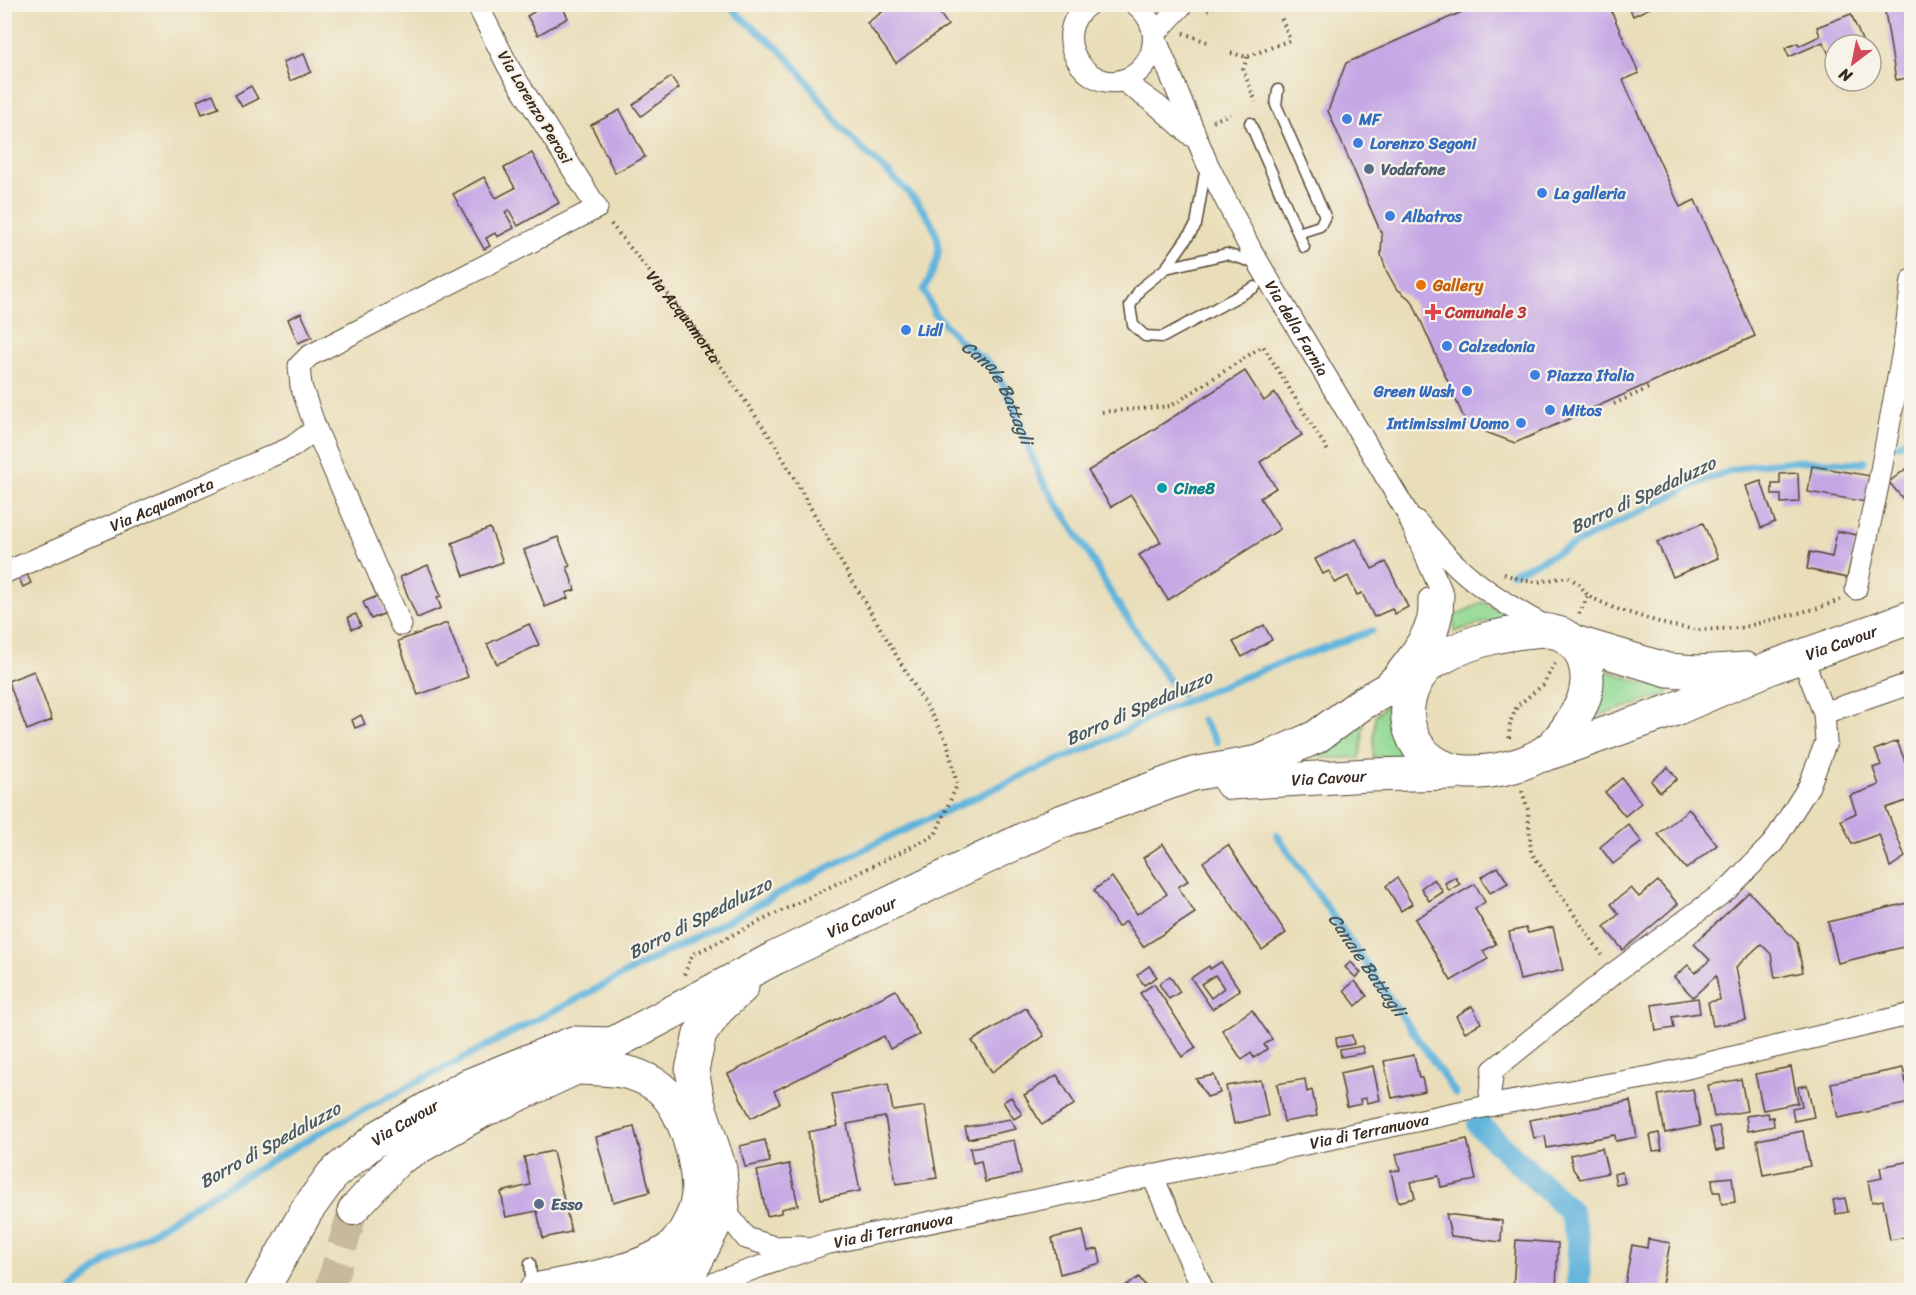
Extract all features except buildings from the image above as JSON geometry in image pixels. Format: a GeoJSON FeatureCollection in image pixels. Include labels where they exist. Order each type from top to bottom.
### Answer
{"type":"FeatureCollection","features":[{"type":"Feature","properties":{"kind":"main road","name":"Via Cavour"},"geometry":{"type":"LineString","coordinates":[[1519,762],[1673,710],[1787,662],[1911,617]]}},
{"type":"Feature","properties":{"kind":"main road","name":"Via Cavour"},"geometry":{"type":"LineString","coordinates":[[492,1107],[576,1068],[612,1044],[775,958],[1060,822],[1193,774],[1259,762],[1316,737],[1363,703],[1459,648],[1501,635],[1543,630],[1668,670],[1697,672],[1787,662]]}},
{"type":"Feature","properties":{"kind":"main road","name":"Via Cavour"},"geometry":{"type":"LineString","coordinates":[[1117,800],[1225,783],[1469,772],[1510,766],[1545,752],[1555,744],[1582,704],[1588,676],[1578,649],[1566,638]]}},
{"type":"Feature","properties":{"kind":"main road","name":"Via Cavour"},"geometry":{"type":"LineString","coordinates":[[1429,665],[1417,679],[1408,702],[1406,715],[1409,732],[1417,746],[1427,756],[1446,768],[1469,772]]}},
{"type":"Feature","properties":{"kind":"main road"},"geometry":{"type":"LineString","coordinates":[[637,1290],[656,1287],[694,1265],[723,1208],[720,1169],[698,1102],[692,1070],[700,1034],[718,1009],[775,958]]}},
{"type":"Feature","properties":{"kind":"main road","name":"Via Cavour"},"geometry":{"type":"LineString","coordinates":[[262,1290],[307,1210],[333,1174],[380,1136],[467,1086],[573,1042],[612,1044]]}},
{"type":"Feature","properties":{"kind":"main road"},"geometry":{"type":"LineString","coordinates":[[533,1281],[635,1267],[672,1248],[689,1224],[697,1203],[698,1172],[690,1142],[677,1109],[657,1085],[624,1070],[576,1068]]}},
{"type":"Feature","properties":{"kind":"street","name":"Via Lorenzo Perosi"},"geometry":{"type":"LineString","coordinates":[[477,4],[509,68],[597,208]]}},
{"type":"Feature","properties":{"kind":"street","name":"Via della Farnia"},"geometry":{"type":"LineString","coordinates":[[1089,4],[1074,12],[1071,43],[1073,54],[1079,64],[1087,73],[1098,78],[1110,81],[1122,80],[1158,106],[1198,141]]}},
{"type":"Feature","properties":{"kind":"street","name":"Via della Farnia"},"geometry":{"type":"LineString","coordinates":[[1135,4],[1146,14],[1207,163],[1258,264],[1405,509],[1443,595],[1442,614],[1429,665]]}},
{"type":"Feature","properties":{"kind":"street"},"geometry":{"type":"LineString","coordinates":[[1122,80],[1133,76],[1143,68],[1153,47],[1154,35],[1183,4]]}},
{"type":"Feature","properties":{"kind":"street"},"geometry":{"type":"LineString","coordinates":[[401,625],[316,429],[301,386],[299,366],[309,356],[597,208]]}},
{"type":"Feature","properties":{"kind":"street"},"geometry":{"type":"LineString","coordinates":[[1856,589],[1904,345],[1911,280]]}},
{"type":"Feature","properties":{"kind":"street","name":"Via Acquamorta"},"geometry":{"type":"LineString","coordinates":[[4,573],[292,447],[316,429]]}},
{"type":"Feature","properties":{"kind":"street","name":"Via della Farnia"},"geometry":{"type":"LineString","coordinates":[[1405,509],[1455,565],[1475,582],[1504,602],[1566,638]]}},
{"type":"Feature","properties":{"kind":"street","name":"Via della Farnia"},"geometry":{"type":"LineString","coordinates":[[1363,703],[1396,673],[1411,651],[1428,618],[1432,571]]}},
{"type":"Feature","properties":{"kind":"street"},"geometry":{"type":"LineString","coordinates":[[1493,1105],[1490,1092],[1493,1070],[1614,973],[1728,889],[1773,843],[1809,786],[1826,742],[1824,713],[1787,662]]}},
{"type":"Feature","properties":{"kind":"street"},"geometry":{"type":"LineString","coordinates":[[1824,713],[1911,683]]}},
{"type":"Feature","properties":{"kind":"street","name":"Via di Terranuova"},"geometry":{"type":"LineString","coordinates":[[699,1290],[825,1244],[1493,1105],[1654,1076],[1911,1014]]}},
{"type":"Feature","properties":{"kind":"street"},"geometry":{"type":"LineString","coordinates":[[353,1210],[399,1160],[492,1107]]}},
{"type":"Feature","properties":{"kind":"street"},"geometry":{"type":"LineString","coordinates":[[1152,1175],[1203,1290]]}},
{"type":"Feature","properties":{"kind":"street","name":"Via di Terranuova"},"geometry":{"type":"LineString","coordinates":[[723,1208],[746,1238],[774,1247],[825,1244]]}},
{"type":"Feature","properties":{"kind":"lane"},"geometry":{"type":"LineString","coordinates":[[1278,90],[1276,105],[1325,216],[1320,226],[1298,233]]}},
{"type":"Feature","properties":{"kind":"lane"},"geometry":{"type":"LineString","coordinates":[[1250,123],[1304,248]]}},
{"type":"Feature","properties":{"kind":"lane"},"geometry":{"type":"LineString","coordinates":[[1207,163],[1196,225],[1166,268],[1140,289],[1130,306],[1133,326],[1145,336],[1163,337],[1255,287]]}},
{"type":"Feature","properties":{"kind":"lane"},"geometry":{"type":"LineString","coordinates":[[1166,268],[1226,254],[1258,264]]}},
{"type":"Feature","properties":{"kind":"path"},"geometry":{"type":"LineString","coordinates":[[1207,10],[1219,4]]}},
{"type":"Feature","properties":{"kind":"path"},"geometry":{"type":"LineString","coordinates":[[1231,53],[1247,57],[1290,40],[1281,17]]}},
{"type":"Feature","properties":{"kind":"path"},"geometry":{"type":"LineString","coordinates":[[1178,31],[1210,43]]}},
{"type":"Feature","properties":{"kind":"path"},"geometry":{"type":"LineString","coordinates":[[1247,57],[1244,70],[1256,102]]}},
{"type":"Feature","properties":{"kind":"path"},"geometry":{"type":"LineString","coordinates":[[1246,106],[1263,98]]}},
{"type":"Feature","properties":{"kind":"path"},"geometry":{"type":"LineString","coordinates":[[1213,122],[1230,114]]}},
{"type":"Feature","properties":{"kind":"path","name":"Via Acquamorta"},"geometry":{"type":"LineString","coordinates":[[597,208],[691,322],[775,444],[837,555],[947,741],[957,785],[935,835],[692,955],[684,973],[690,1003]]}},
{"type":"Feature","properties":{"kind":"path"},"geometry":{"type":"LineString","coordinates":[[1102,412],[1171,406],[1263,346],[1328,451]]}},
{"type":"Feature","properties":{"kind":"path"},"geometry":{"type":"LineString","coordinates":[[1614,404],[1649,388]]}},
{"type":"Feature","properties":{"kind":"path"},"geometry":{"type":"LineString","coordinates":[[1498,572],[1537,582],[1568,577],[1579,584],[1588,596],[1614,608],[1668,625],[1698,630],[1740,628],[1779,618],[1837,602],[1856,589]]}},
{"type":"Feature","properties":{"kind":"path"},"geometry":{"type":"LineString","coordinates":[[1588,596],[1543,685],[1517,706],[1509,723],[1528,810],[1531,852],[1614,973]]}},
{"type":"Feature","properties":{"kind":"green space"},"geometry":{"type":"Polygon","coordinates":[[[1483,602],[1510,618],[1482,623],[1454,632],[1454,616],[1483,602]]]}},
{"type":"Feature","properties":{"kind":"green space"},"geometry":{"type":"Polygon","coordinates":[[[1600,668],[1642,683],[1669,687],[1666,695],[1591,718],[1600,668]]]}},
{"type":"Feature","properties":{"kind":"green space"},"geometry":{"type":"Polygon","coordinates":[[[1397,696],[1413,755],[1373,757],[1375,716],[1397,696]]]}},
{"type":"Feature","properties":{"kind":"green space"},"geometry":{"type":"Polygon","coordinates":[[[1364,723],[1360,758],[1320,758],[1319,753],[1322,750],[1364,723]]]}},
{"type":"Feature","properties":{"kind":"waterway","name":"Canale Battagli"},"geometry":{"type":"LineString","coordinates":[[728,4],[786,56],[842,128],[912,196],[924,211],[933,226],[939,248],[932,273],[924,290],[934,313],[961,342],[992,366],[1009,395],[1040,477],[1088,552],[1112,595],[1165,675],[1181,694]]}},
{"type":"Feature","properties":{"kind":"waterway","name":"Borro di Spedaluzzo"},"geometry":{"type":"LineString","coordinates":[[1898,445],[1912,435]]}},
{"type":"Feature","properties":{"kind":"waterway","name":"Borro di Spedaluzzo"},"geometry":{"type":"LineString","coordinates":[[1512,573],[1688,488],[1726,473],[1774,462],[1861,463],[1864,461]]}},
{"type":"Feature","properties":{"kind":"waterway","name":"Borro di Spedaluzzo"},"geometry":{"type":"LineString","coordinates":[[72,1290],[114,1256],[198,1203],[325,1130],[874,844],[1111,738],[1156,714],[1202,694],[1264,669],[1372,631]]}},
{"type":"Feature","properties":{"kind":"waterway","name":"Canale Battagli"},"geometry":{"type":"LineString","coordinates":[[1202,720],[1217,742]]}},
{"type":"Feature","properties":{"kind":"waterway","name":"Canale Battagli"},"geometry":{"type":"LineString","coordinates":[[1277,835],[1456,1094]]}},
{"type":"Feature","properties":{"kind":"waterway","name":"Canale Battagli"},"geometry":{"type":"LineString","coordinates":[[1479,1125],[1570,1211],[1579,1242],[1578,1290]]}},
{"type":"Feature","properties":{"kind":"tunnel"},"geometry":{"type":"LineString","coordinates":[[331,1290],[353,1210]]}},
{"type":"Feature","properties":{"kind":"place","name":"MF"},"geometry":{"type":"Point","coordinates":[1347,119]}},
{"type":"Feature","properties":{"kind":"place","name":"Lorenzo Segoni"},"geometry":{"type":"Point","coordinates":[1358,143]}},
{"type":"Feature","properties":{"kind":"place","name":"Vodafone"},"geometry":{"type":"Point","coordinates":[1369,169]}},
{"type":"Feature","properties":{"kind":"place","name":"La galleria"},"geometry":{"type":"Point","coordinates":[1542,193]}},
{"type":"Feature","properties":{"kind":"place","name":"Albatros"},"geometry":{"type":"Point","coordinates":[1390,216]}},
{"type":"Feature","properties":{"kind":"place","name":"Gallery"},"geometry":{"type":"Point","coordinates":[1421,285]}},
{"type":"Feature","properties":{"kind":"place","name":"Comunale 3"},"geometry":{"type":"Point","coordinates":[1433,312]}},
{"type":"Feature","properties":{"kind":"place","name":"Lidl"},"geometry":{"type":"Point","coordinates":[906,330]}},
{"type":"Feature","properties":{"kind":"place","name":"Calzedonia"},"geometry":{"type":"Point","coordinates":[1447,346]}},
{"type":"Feature","properties":{"kind":"place","name":"Piazza Italia"},"geometry":{"type":"Point","coordinates":[1535,375]}},
{"type":"Feature","properties":{"kind":"place","name":"Green Wash"},"geometry":{"type":"Point","coordinates":[1467,391]}},
{"type":"Feature","properties":{"kind":"place","name":"Mitos"},"geometry":{"type":"Point","coordinates":[1550,410]}},
{"type":"Feature","properties":{"kind":"place","name":"Intimissimi Uomo"},"geometry":{"type":"Point","coordinates":[1521,423]}},
{"type":"Feature","properties":{"kind":"place","name":"Cine8"},"geometry":{"type":"Point","coordinates":[1162,488]}},
{"type":"Feature","properties":{"kind":"place","name":"Esso"},"geometry":{"type":"Point","coordinates":[539,1204]}}]}
